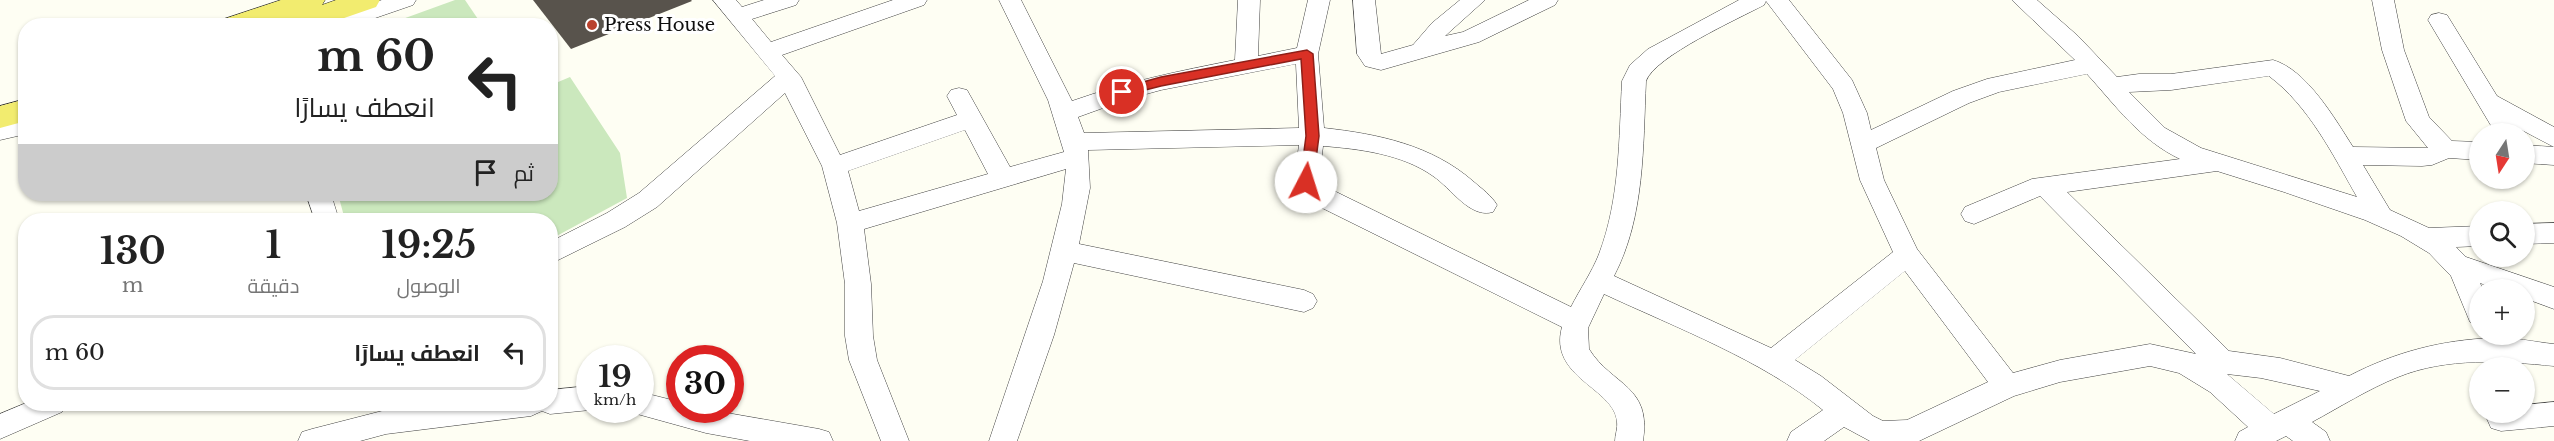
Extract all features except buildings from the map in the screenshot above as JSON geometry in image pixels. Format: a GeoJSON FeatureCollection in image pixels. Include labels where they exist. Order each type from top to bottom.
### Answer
{"type":"FeatureCollection","features":[{"type":"Feature","properties":{"kind":"main road"},"geometry":{"type":"LineString","coordinates":[[258,18],[311,0]]}},
{"type":"Feature","properties":{"kind":"main road"},"geometry":{"type":"LineString","coordinates":[[313,18],[366,0]]}},
{"type":"Feature","properties":{"kind":"main road"},"geometry":{"type":"LineString","coordinates":[[0,95],[18,91]]}},
{"type":"Feature","properties":{"kind":"main road"},"geometry":{"type":"LineString","coordinates":[[0,117],[18,112]]}},
{"type":"Feature","properties":{"kind":"street"},"geometry":{"type":"LineString","coordinates":[[351,18],[405,0]]}},
{"type":"Feature","properties":{"kind":"street"},"geometry":{"type":"LineString","coordinates":[[731,8],[788,0]]}},
{"type":"Feature","properties":{"kind":"street"},"geometry":{"type":"LineString","coordinates":[[766,52],[916,0]]}},
{"type":"Feature","properties":{"kind":"street"},"geometry":{"type":"LineString","coordinates":[[1003,441],[1042,329],[1065,250],[1074,209],[1078,167],[1076,150],[1057,92],[1010,0]]}},
{"type":"Feature","properties":{"kind":"street"},"geometry":{"type":"LineString","coordinates":[[1246,65],[1249,0]]}},
{"type":"Feature","properties":{"kind":"street"},"geometry":{"type":"LineString","coordinates":[[1339,0],[1318,5],[1307,54],[1312,136],[1306,182],[1312,192],[1577,322]]}},
{"type":"Feature","properties":{"kind":"street"},"geometry":{"type":"LineString","coordinates":[[1364,0],[1368,54],[1373,60],[1381,62],[1472,37],[1547,0]]}},
{"type":"Feature","properties":{"kind":"street"},"geometry":{"type":"LineString","coordinates":[[1420,52],[1440,28],[1474,0]]}},
{"type":"Feature","properties":{"kind":"street"},"geometry":{"type":"LineString","coordinates":[[1629,441],[1634,428],[1628,406],[1610,386],[1583,364],[1572,337],[1577,322],[1613,252],[1630,156],[1634,81],[1638,70],[1656,54],[1756,0]]}},
{"type":"Feature","properties":{"kind":"street"},"geometry":{"type":"LineString","coordinates":[[1777,0],[1844,86],[1855,113],[1872,180],[1907,255],[2007,386]]}},
{"type":"Feature","properties":{"kind":"street"},"geometry":{"type":"LineString","coordinates":[[2023,0],[2037,10],[2112,86],[2155,135],[2169,144],[2216,162],[2381,216],[2429,238],[2457,264],[2469,290]]}},
{"type":"Feature","properties":{"kind":"street"},"geometry":{"type":"LineString","coordinates":[[2383,0],[2392,50],[2418,121],[2446,149]]}},
{"type":"Feature","properties":{"kind":"street"},"geometry":{"type":"LineString","coordinates":[[731,8],[789,77],[834,166],[850,223],[858,284],[859,336],[863,360],[895,441]]}},
{"type":"Feature","properties":{"kind":"street"},"geometry":{"type":"LineString","coordinates":[[2439,20],[2501,123]]}},
{"type":"Feature","properties":{"kind":"street"},"geometry":{"type":"LineString","coordinates":[[1064,113],[1132,89],[1307,54]]}},
{"type":"Feature","properties":{"kind":"street"},"geometry":{"type":"LineString","coordinates":[[1863,144],[1961,98],[1995,85],[2091,65]]}},
{"type":"Feature","properties":{"kind":"street"},"geometry":{"type":"LineString","coordinates":[[2112,86],[2139,82],[2171,82],[2273,68],[2286,75],[2329,128],[2381,216]]}},
{"type":"Feature","properties":{"kind":"street"},"geometry":{"type":"LineString","coordinates":[[558,250],[616,220],[648,200],[674,180],[789,77]]}},
{"type":"Feature","properties":{"kind":"street"},"geometry":{"type":"LineString","coordinates":[[959,96],[1003,178]]}},
{"type":"Feature","properties":{"kind":"street"},"geometry":{"type":"LineString","coordinates":[[2486,99],[2554,138]]}},
{"type":"Feature","properties":{"kind":"street"},"geometry":{"type":"LineString","coordinates":[[834,166],[971,118]]}},
{"type":"Feature","properties":{"kind":"street"},"geometry":{"type":"LineString","coordinates":[[0,131],[18,127]]}},
{"type":"Feature","properties":{"kind":"street"},"geometry":{"type":"LineString","coordinates":[[850,223],[1003,178],[1076,150],[1312,136],[1353,140],[1392,148],[1437,167],[1484,205]]}},
{"type":"Feature","properties":{"kind":"street"},"geometry":{"type":"LineString","coordinates":[[2345,156],[2422,158],[2446,149],[2469,150]]}},
{"type":"Feature","properties":{"kind":"street"},"geometry":{"type":"LineString","coordinates":[[2535,155],[2554,156]]}},
{"type":"Feature","properties":{"kind":"street"},"geometry":{"type":"LineString","coordinates":[[1974,214],[2032,188],[2216,162]]}},
{"type":"Feature","properties":{"kind":"street"},"geometry":{"type":"LineString","coordinates":[[2045,186],[2222,362]]}},
{"type":"Feature","properties":{"kind":"street"},"geometry":{"type":"LineString","coordinates":[[2535,234],[2554,233]]}},
{"type":"Feature","properties":{"kind":"street"},"geometry":{"type":"LineString","coordinates":[[2429,238],[2469,236]]}},
{"type":"Feature","properties":{"kind":"street"},"geometry":{"type":"LineString","coordinates":[[1065,250],[1304,302]]}},
{"type":"Feature","properties":{"kind":"street"},"geometry":{"type":"LineString","coordinates":[[1773,362],[1907,255]]}},
{"type":"Feature","properties":{"kind":"street"},"geometry":{"type":"LineString","coordinates":[[2457,264],[2554,298]]}},
{"type":"Feature","properties":{"kind":"street"},"geometry":{"type":"LineString","coordinates":[[1600,281],[1788,368],[1825,394],[1857,424],[1880,436],[1898,436],[2007,386],[2060,371],[2150,355],[2186,363],[2222,362],[2294,372],[2352,388]]}},
{"type":"Feature","properties":{"kind":"street"},"geometry":{"type":"LineString","coordinates":[[2268,430],[2390,368],[2479,345]]}},
{"type":"Feature","properties":{"kind":"street"},"geometry":{"type":"LineString","coordinates":[[2506,345],[2554,355]]}},
{"type":"Feature","properties":{"kind":"street"},"geometry":{"type":"LineString","coordinates":[[2186,363],[2220,384],[2268,430],[2316,441]]}},
{"type":"Feature","properties":{"kind":"street"},"geometry":{"type":"LineString","coordinates":[[558,401],[576,399]]}},
{"type":"Feature","properties":{"kind":"street"},"geometry":{"type":"LineString","coordinates":[[654,408],[706,421],[819,441]]}},
{"type":"Feature","properties":{"kind":"street"},"geometry":{"type":"LineString","coordinates":[[0,427],[36,411]]}},
{"type":"Feature","properties":{"kind":"street"},"geometry":{"type":"LineString","coordinates":[[312,441],[388,422],[475,411]]}},
{"type":"Feature","properties":{"kind":"street"},"geometry":{"type":"LineString","coordinates":[[1801,441],[1844,411]]}},
{"type":"Feature","properties":{"kind":"street"},"geometry":{"type":"LineString","coordinates":[[2535,416],[2554,414]]}},
{"type":"Feature","properties":{"kind":"green space"},"geometry":{"type":"Polygon","coordinates":[[[455,0],[465,0],[477,18],[405,18],[455,0]]]}},
{"type":"Feature","properties":{"kind":"green space"},"geometry":{"type":"Polygon","coordinates":[[[570,77],[620,153],[627,198],[558,235],[558,213],[343,213],[340,201],[558,201],[558,82],[570,77]]]}},
{"type":"Feature","properties":{"kind":"place","name":"Press House"},"geometry":{"type":"Point","coordinates":[592,25]}},
{"type":"Feature","properties":{"kind":"route"},"geometry":{"type":"LineString","coordinates":[[1122,92],[1204,73],[1307,54],[1312,136],[1306,182]]}}]}
